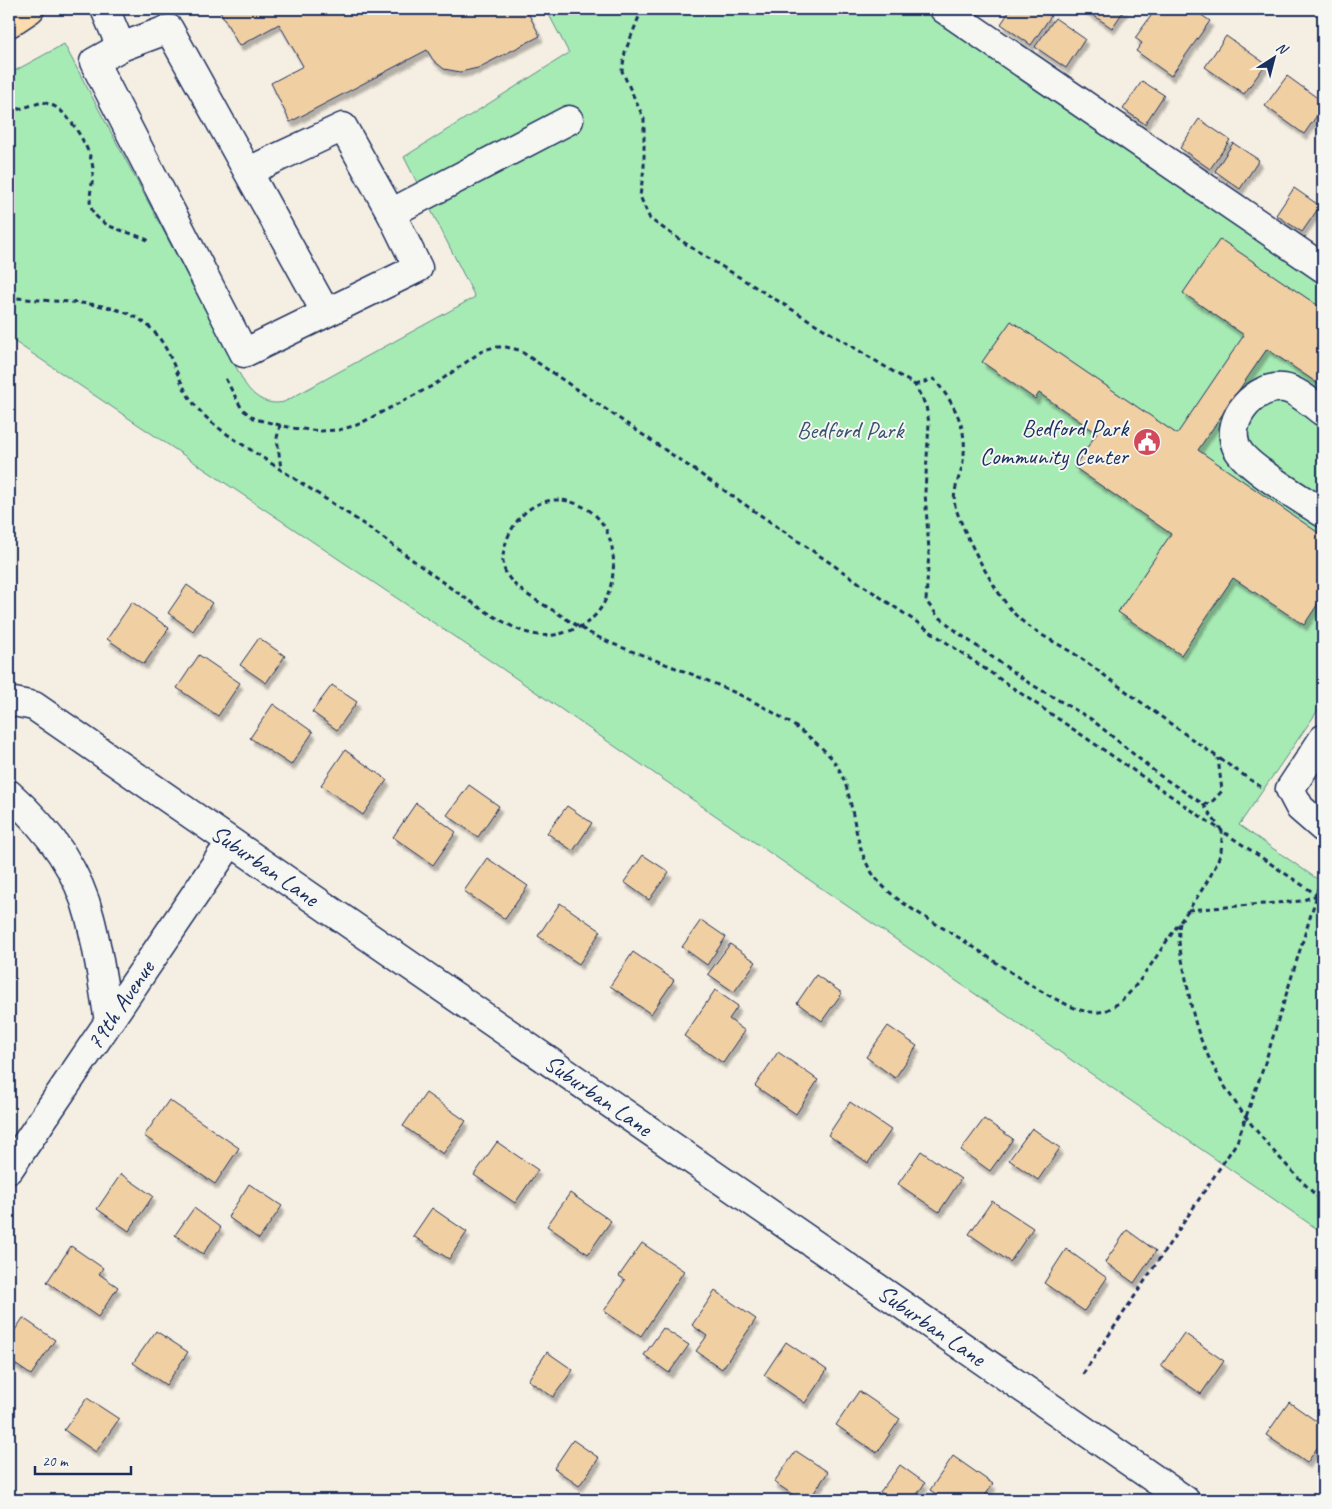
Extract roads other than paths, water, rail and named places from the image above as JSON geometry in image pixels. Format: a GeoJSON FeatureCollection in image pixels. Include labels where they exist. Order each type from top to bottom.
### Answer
{"type":"FeatureCollection","features":[{"type":"Feature","properties":{"kind":"main road"},"geometry":{"type":"LineString","coordinates":[[9,23],[30,9]]}},
{"type":"Feature","properties":{"kind":"street"},"geometry":{"type":"LineString","coordinates":[[105,9],[121,47]]}},
{"type":"Feature","properties":{"kind":"street"},"geometry":{"type":"LineString","coordinates":[[944,9],[1323,268]]}},
{"type":"Feature","properties":{"kind":"street"},"geometry":{"type":"LineString","coordinates":[[249,171],[343,127],[391,213],[418,268],[326,314],[244,353],[94,62],[121,47],[169,28],[326,314]]}},
{"type":"Feature","properties":{"kind":"street"},"geometry":{"type":"LineString","coordinates":[[391,213],[569,120]]}},
{"type":"Feature","properties":{"kind":"street"},"geometry":{"type":"LineString","coordinates":[[1323,412],[1285,388],[1271,389],[1257,394],[1246,404],[1238,419],[1234,433],[1235,446],[1245,460],[1323,513]]}},
{"type":"Feature","properties":{"kind":"street","name":"Suburban Lane"},"geometry":{"type":"LineString","coordinates":[[9,703],[14,702],[34,706],[1185,1500]]}},
{"type":"Feature","properties":{"kind":"street"},"geometry":{"type":"LineString","coordinates":[[1323,739],[1290,790],[1300,808],[1323,828]]}},
{"type":"Feature","properties":{"kind":"street"},"geometry":{"type":"LineString","coordinates":[[9,794],[40,825],[69,865],[90,917],[109,1021]]}},
{"type":"Feature","properties":{"kind":"street","name":"79th Avenue"},"geometry":{"type":"LineString","coordinates":[[9,1169],[230,843]]}},
{"type":"Feature","properties":{"kind":"place","name":"Bedford Park Community Center"},"geometry":{"type":"Point","coordinates":[1147,442]}},
{"type":"Feature","properties":{"kind":"park label","name":"Bedford Park"},"geometry":{"type":"Point","coordinates":[850,430]}}]}
